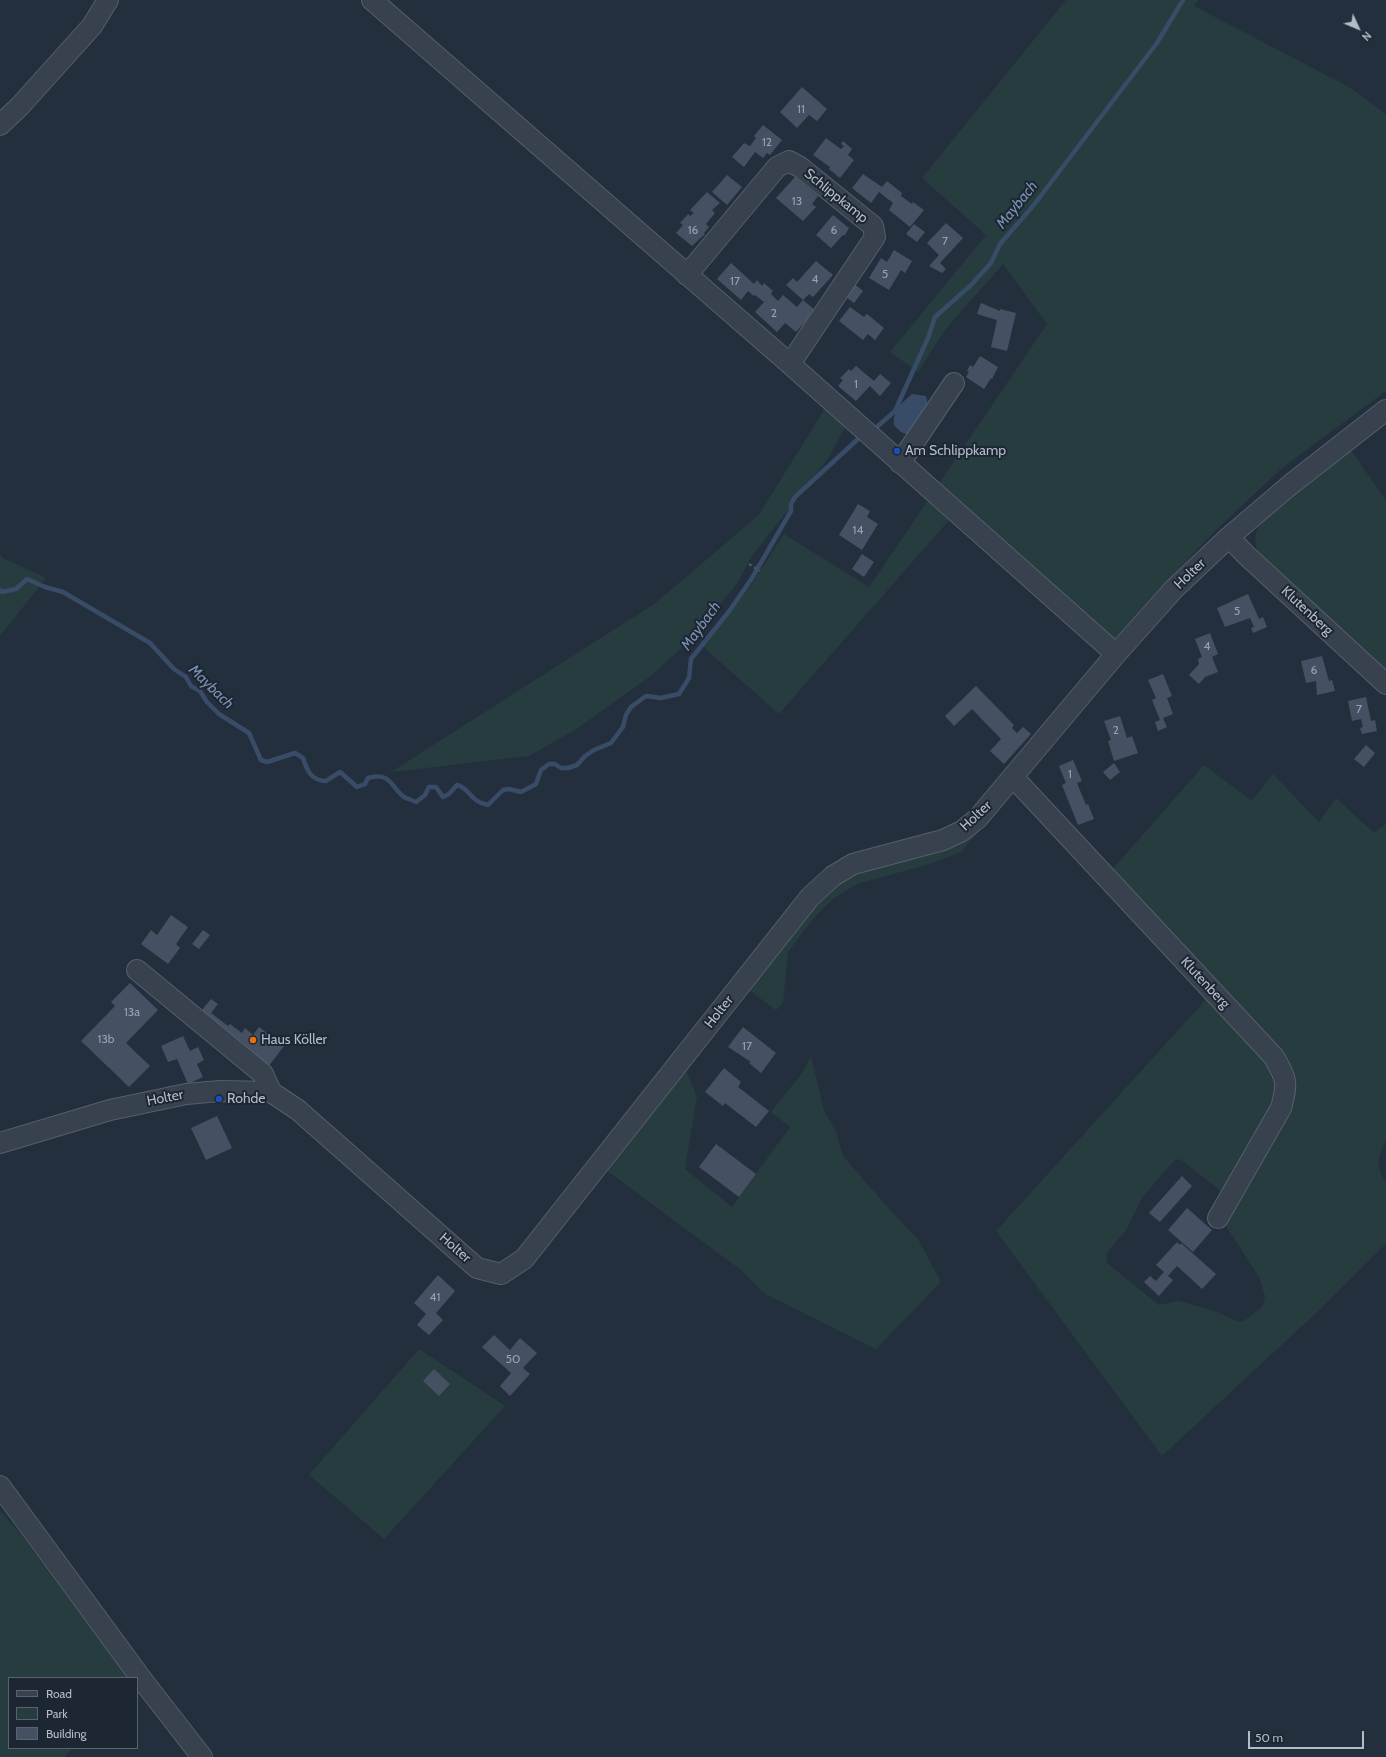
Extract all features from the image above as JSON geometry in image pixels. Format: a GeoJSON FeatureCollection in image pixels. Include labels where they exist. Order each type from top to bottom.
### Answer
{"type":"FeatureCollection","features":[{"type":"Feature","properties":{"kind":"street"},"geometry":{"type":"LineString","coordinates":[[0,125],[30,96],[92,26],[108,0]]}},
{"type":"Feature","properties":{"kind":"street"},"geometry":{"type":"LineString","coordinates":[[372,0],[790,364],[1116,654]]}},
{"type":"Feature","properties":{"kind":"street","name":"Schlippkamp"},"geometry":{"type":"LineString","coordinates":[[687,275],[777,167],[790,161],[800,167],[873,226],[875,237],[790,364]]}},
{"type":"Feature","properties":{"kind":"street"},"geometry":{"type":"LineString","coordinates":[[900,463],[954,384]]}},
{"type":"Feature","properties":{"kind":"street","name":"Holter"},"geometry":{"type":"LineString","coordinates":[[0,1143],[110,1110],[186,1094],[220,1091],[271,1092],[298,1110],[477,1268],[501,1274],[524,1259],[810,897],[833,876],[853,864],[943,840],[962,831],[978,818],[1116,654],[1174,589],[1229,536],[1290,485],[1386,410]]}},
{"type":"Feature","properties":{"kind":"street","name":"Klutenberg"},"geometry":{"type":"LineString","coordinates":[[1229,536],[1246,555],[1386,684]]}},
{"type":"Feature","properties":{"kind":"street","name":"Klutenberg"},"geometry":{"type":"LineString","coordinates":[[1013,777],[1274,1057],[1285,1077],[1286,1091],[1281,1108],[1218,1218]]}},
{"type":"Feature","properties":{"kind":"street"},"geometry":{"type":"LineString","coordinates":[[137,970],[263,1074],[271,1092]]}},
{"type":"Feature","properties":{"kind":"street"},"geometry":{"type":"LineString","coordinates":[[0,1486],[143,1681],[202,1757]]}},
{"type":"Feature","properties":{"kind":"path"},"geometry":{"type":"LineString","coordinates":[[749,564],[760,571]]}},
{"type":"Feature","properties":{"kind":"green space"},"geometry":{"type":"Polygon","coordinates":[[[1066,0],[1198,0],[1194,6],[1349,87],[1386,114],[1386,391],[1282,468],[1215,531],[1155,594],[1114,641],[938,485],[1047,324],[1003,264],[945,330],[918,372],[890,352],[986,235],[922,178],[1066,0]]]}},
{"type":"Feature","properties":{"kind":"green space"},"geometry":{"type":"Polygon","coordinates":[[[825,408],[846,426],[827,460],[752,556],[736,585],[689,642],[648,678],[578,728],[529,756],[391,772],[654,604],[759,515],[825,408]]]}},
{"type":"Feature","properties":{"kind":"green space"},"geometry":{"type":"Polygon","coordinates":[[[1350,449],[1386,500],[1386,674],[1260,560],[1256,547],[1256,533],[1270,513],[1297,489],[1350,449]]]}},
{"type":"Feature","properties":{"kind":"green space"},"geometry":{"type":"Polygon","coordinates":[[[929,499],[950,519],[779,714],[702,646],[751,585],[784,534],[869,587],[929,499]]]}},
{"type":"Feature","properties":{"kind":"green space"},"geometry":{"type":"Polygon","coordinates":[[[0,554],[3,558],[46,578],[0,636],[0,554]]]}},
{"type":"Feature","properties":{"kind":"green space"},"geometry":{"type":"Polygon","coordinates":[[[1204,765],[1252,801],[1273,774],[1319,822],[1336,798],[1374,833],[1386,824],[1386,1141],[1381,1152],[1379,1166],[1386,1182],[1386,1244],[1315,1314],[1162,1456],[996,1231],[1210,995],[1263,1050],[1282,1088],[1226,1195],[1180,1159],[1176,1160],[1142,1198],[1126,1230],[1106,1254],[1107,1263],[1159,1305],[1177,1301],[1217,1312],[1237,1321],[1244,1321],[1261,1308],[1264,1302],[1265,1296],[1259,1277],[1224,1223],[1292,1082],[1110,872],[1204,765]]]}},
{"type":"Feature","properties":{"kind":"green space"},"geometry":{"type":"Polygon","coordinates":[[[995,812],[961,852],[933,863],[857,884],[834,898],[814,918],[788,952],[783,1003],[776,1010],[746,988],[833,881],[995,812]]]}},
{"type":"Feature","properties":{"kind":"green space"},"geometry":{"type":"Polygon","coordinates":[[[811,1056],[824,1110],[836,1132],[843,1156],[889,1209],[918,1239],[941,1282],[876,1349],[765,1294],[741,1270],[606,1170],[684,1065],[697,1097],[685,1169],[732,1207],[790,1127],[771,1112],[802,1073],[811,1056]]]}},
{"type":"Feature","properties":{"kind":"green space"},"geometry":{"type":"Polygon","coordinates":[[[419,1349],[505,1406],[384,1539],[309,1475],[419,1349]]]}},
{"type":"Feature","properties":{"kind":"green space"},"geometry":{"type":"Polygon","coordinates":[[[0,1511],[19,1532],[127,1677],[8,1677],[8,1749],[71,1749],[65,1757],[0,1757],[0,1511]]]}},
{"type":"Feature","properties":{"kind":"water"},"geometry":{"type":"Polygon","coordinates":[[[912,394],[926,396],[928,405],[908,435],[901,432],[894,425],[894,419],[898,407],[912,394]]]}},
{"type":"Feature","properties":{"kind":"building"},"geometry":{"type":"Polygon","coordinates":[[[802,87],[827,109],[817,121],[809,115],[797,128],[780,112],[802,87]]]}},
{"type":"Feature","properties":{"kind":"building"},"geometry":{"type":"Polygon","coordinates":[[[763,125],[782,140],[770,155],[767,153],[763,158],[755,152],[744,167],[732,157],[744,143],[750,146],[756,138],[754,136],[763,125]]]}},
{"type":"Feature","properties":{"kind":"building"},"geometry":{"type":"Polygon","coordinates":[[[826,138],[841,149],[844,146],[841,144],[843,141],[852,149],[848,155],[854,160],[840,178],[829,169],[830,167],[813,155],[826,138]]]}},
{"type":"Feature","properties":{"kind":"building"},"geometry":{"type":"Polygon","coordinates":[[[863,174],[882,187],[887,181],[902,193],[901,196],[924,210],[910,227],[889,210],[893,203],[879,192],[871,203],[852,188],[863,174]]]}},
{"type":"Feature","properties":{"kind":"building"},"geometry":{"type":"Polygon","coordinates":[[[727,175],[742,187],[727,205],[712,192],[727,175]]]}},
{"type":"Feature","properties":{"kind":"building"},"geometry":{"type":"Polygon","coordinates":[[[795,177],[818,196],[812,204],[816,207],[803,221],[776,198],[795,177]]]}},
{"type":"Feature","properties":{"kind":"building"},"geometry":{"type":"Polygon","coordinates":[[[707,192],[720,203],[712,210],[715,213],[706,224],[709,227],[704,233],[705,234],[692,246],[676,233],[683,225],[680,223],[688,214],[690,216],[694,213],[690,210],[707,192]]]}},
{"type":"Feature","properties":{"kind":"building"},"geometry":{"type":"Polygon","coordinates":[[[833,215],[849,228],[845,235],[843,235],[831,248],[816,235],[833,215]]]}},
{"type":"Feature","properties":{"kind":"building"},"geometry":{"type":"Polygon","coordinates":[[[946,223],[963,238],[940,263],[946,269],[942,273],[929,266],[939,255],[927,243],[946,223]]]}},
{"type":"Feature","properties":{"kind":"building"},"geometry":{"type":"Polygon","coordinates":[[[914,224],[925,232],[917,242],[906,234],[914,224]]]}},
{"type":"Feature","properties":{"kind":"building"},"geometry":{"type":"Polygon","coordinates":[[[894,250],[912,261],[905,273],[901,270],[889,290],[869,278],[881,258],[887,262],[894,250]]]}},
{"type":"Feature","properties":{"kind":"building"},"geometry":{"type":"Polygon","coordinates":[[[816,261],[833,275],[813,297],[809,294],[803,300],[786,285],[793,278],[797,282],[816,261]]]}},
{"type":"Feature","properties":{"kind":"building"},"geometry":{"type":"Polygon","coordinates":[[[731,263],[754,284],[757,280],[762,286],[764,283],[773,291],[771,294],[778,301],[783,295],[797,307],[803,300],[816,311],[810,320],[805,322],[796,332],[785,323],[777,332],[755,312],[764,302],[748,291],[741,300],[717,279],[731,263]]]}},
{"type":"Feature","properties":{"kind":"building"},"geometry":{"type":"Polygon","coordinates":[[[852,282],[863,291],[854,303],[843,295],[852,282]]]}},
{"type":"Feature","properties":{"kind":"building"},"geometry":{"type":"Polygon","coordinates":[[[981,303],[1000,311],[1000,309],[1016,313],[1007,351],[991,347],[997,320],[977,314],[981,303]]]}},
{"type":"Feature","properties":{"kind":"building"},"geometry":{"type":"Polygon","coordinates":[[[850,307],[864,317],[867,314],[884,328],[875,340],[868,334],[863,340],[839,321],[850,307]]]}},
{"type":"Feature","properties":{"kind":"building"},"geometry":{"type":"Polygon","coordinates":[[[980,356],[998,367],[992,379],[991,378],[984,389],[966,377],[969,372],[967,371],[970,365],[973,367],[980,356]]]}},
{"type":"Feature","properties":{"kind":"building"},"geometry":{"type":"Polygon","coordinates":[[[856,366],[874,381],[880,374],[891,383],[880,396],[870,386],[856,401],[838,386],[843,380],[840,378],[849,369],[851,371],[856,366]]]}},
{"type":"Feature","properties":{"kind":"building"},"geometry":{"type":"Polygon","coordinates":[[[858,504],[870,511],[867,517],[878,524],[862,550],[839,535],[858,504]]]}},
{"type":"Feature","properties":{"kind":"building"},"geometry":{"type":"Polygon","coordinates":[[[862,554],[874,562],[864,577],[852,569],[862,554]]]}},
{"type":"Feature","properties":{"kind":"building"},"geometry":{"type":"Polygon","coordinates":[[[1248,594],[1259,619],[1263,617],[1267,627],[1253,633],[1251,628],[1254,627],[1250,618],[1225,627],[1217,608],[1248,594]]]}},
{"type":"Feature","properties":{"kind":"building"},"geometry":{"type":"Polygon","coordinates":[[[1210,633],[1218,654],[1212,657],[1218,672],[1205,677],[1199,684],[1189,675],[1199,664],[1198,659],[1202,657],[1195,639],[1210,633]]]}},
{"type":"Feature","properties":{"kind":"building"},"geometry":{"type":"Polygon","coordinates":[[[1322,656],[1329,681],[1332,680],[1335,691],[1317,695],[1316,681],[1306,683],[1301,661],[1322,656]]]}},
{"type":"Feature","properties":{"kind":"building"},"geometry":{"type":"Polygon","coordinates":[[[1163,674],[1172,696],[1167,698],[1173,714],[1163,718],[1167,727],[1158,731],[1155,722],[1160,720],[1152,700],[1156,698],[1148,680],[1163,674]]]}},
{"type":"Feature","properties":{"kind":"building"},"geometry":{"type":"Polygon","coordinates":[[[976,686],[1014,725],[1012,728],[1017,733],[1023,727],[1031,734],[1004,764],[990,751],[1001,739],[972,709],[954,726],[945,716],[976,686]]]}},
{"type":"Feature","properties":{"kind":"building"},"geometry":{"type":"Polygon","coordinates":[[[1366,697],[1371,721],[1375,720],[1377,731],[1362,734],[1360,728],[1363,727],[1361,719],[1352,721],[1348,701],[1366,697]]]}},
{"type":"Feature","properties":{"kind":"building"},"geometry":{"type":"Polygon","coordinates":[[[1120,716],[1127,738],[1132,736],[1138,753],[1114,761],[1108,741],[1111,740],[1104,721],[1120,716]]]}},
{"type":"Feature","properties":{"kind":"building"},"geometry":{"type":"Polygon","coordinates":[[[1366,745],[1375,753],[1364,767],[1354,759],[1366,745]]]}},
{"type":"Feature","properties":{"kind":"building"},"geometry":{"type":"Polygon","coordinates":[[[1073,760],[1082,781],[1077,783],[1086,805],[1088,804],[1094,819],[1078,825],[1062,785],[1066,783],[1059,766],[1073,760]]]}},
{"type":"Feature","properties":{"kind":"building"},"geometry":{"type":"Polygon","coordinates":[[[1114,763],[1120,772],[1110,780],[1103,772],[1114,763]]]}},
{"type":"Feature","properties":{"kind":"building"},"geometry":{"type":"Polygon","coordinates":[[[171,915],[188,927],[176,944],[180,948],[168,964],[141,944],[151,930],[157,935],[171,915]]]}},
{"type":"Feature","properties":{"kind":"building"},"geometry":{"type":"Polygon","coordinates":[[[203,930],[210,935],[199,949],[192,944],[203,930]]]}},
{"type":"Feature","properties":{"kind":"building"},"geometry":{"type":"Polygon","coordinates":[[[130,983],[158,1010],[126,1043],[150,1066],[129,1087],[81,1041],[115,1006],[111,1002],[130,983]]]}},
{"type":"Feature","properties":{"kind":"building","name":"Haus Köller"},"geometry":{"type":"Polygon","coordinates":[[[211,999],[218,1004],[211,1013],[228,1026],[230,1024],[242,1033],[245,1028],[253,1035],[259,1027],[284,1046],[265,1071],[197,1016],[211,999]]]}},
{"type":"Feature","properties":{"kind":"building"},"geometry":{"type":"Polygon","coordinates":[[[743,1027],[776,1053],[761,1073],[749,1063],[751,1062],[728,1047],[743,1027]]]}},
{"type":"Feature","properties":{"kind":"building"},"geometry":{"type":"Polygon","coordinates":[[[183,1036],[190,1051],[198,1047],[204,1060],[197,1064],[203,1077],[188,1084],[177,1059],[168,1062],[161,1046],[183,1036]]]}},
{"type":"Feature","properties":{"kind":"building"},"geometry":{"type":"Polygon","coordinates":[[[724,1068],[741,1082],[738,1087],[769,1111],[756,1127],[725,1103],[723,1106],[705,1092],[724,1068]]]}},
{"type":"Feature","properties":{"kind":"building"},"geometry":{"type":"Polygon","coordinates":[[[217,1116],[232,1148],[206,1160],[191,1128],[217,1116]]]}},
{"type":"Feature","properties":{"kind":"building"},"geometry":{"type":"Polygon","coordinates":[[[716,1144],[756,1174],[739,1197],[699,1167],[716,1144]]]}},
{"type":"Feature","properties":{"kind":"building"},"geometry":{"type":"Polygon","coordinates":[[[1182,1176],[1192,1186],[1160,1222],[1149,1213],[1182,1176]]]}},
{"type":"Feature","properties":{"kind":"building"},"geometry":{"type":"Polygon","coordinates":[[[1187,1208],[1212,1230],[1193,1252],[1168,1230],[1187,1208]]]}},
{"type":"Feature","properties":{"kind":"building"},"geometry":{"type":"Polygon","coordinates":[[[1177,1242],[1180,1245],[1181,1243],[1216,1274],[1202,1289],[1177,1266],[1168,1276],[1173,1280],[1159,1296],[1144,1282],[1150,1276],[1156,1281],[1164,1272],[1156,1265],[1177,1242]]]}},
{"type":"Feature","properties":{"kind":"building"},"geometry":{"type":"Polygon","coordinates":[[[438,1275],[455,1291],[436,1313],[443,1320],[429,1335],[417,1325],[426,1314],[414,1303],[438,1275]]]}},
{"type":"Feature","properties":{"kind":"building"},"geometry":{"type":"Polygon","coordinates":[[[494,1335],[510,1350],[520,1338],[537,1353],[523,1368],[530,1374],[510,1396],[500,1386],[511,1373],[482,1347],[494,1335]]]}},
{"type":"Feature","properties":{"kind":"building"},"geometry":{"type":"Polygon","coordinates":[[[434,1369],[450,1384],[439,1396],[423,1381],[434,1369]]]}},
{"type":"Feature","properties":{"kind":"waterway","name":"Maybach"},"geometry":{"type":"LineString","coordinates":[[878,426],[895,411],[928,338],[935,317],[971,285],[991,263],[1000,244],[1033,206],[1157,43],[1183,0]]}},
{"type":"Feature","properties":{"kind":"waterway","name":"Maybach"},"geometry":{"type":"LineString","coordinates":[[0,590],[2,592],[16,589],[27,579],[45,587],[63,592],[150,643],[174,669],[186,677],[191,686],[200,691],[207,702],[219,714],[249,733],[261,760],[267,762],[295,753],[303,758],[308,771],[321,781],[326,781],[340,772],[357,787],[365,784],[368,778],[386,778],[399,793],[416,802],[425,795],[429,787],[436,787],[443,797],[449,794],[457,785],[465,789],[477,801],[488,805],[503,790],[509,789],[521,792],[536,784],[541,770],[549,764],[555,764],[561,768],[568,768],[577,765],[585,756],[594,750],[611,743],[623,727],[626,715],[631,707],[646,696],[661,698],[679,694],[689,678],[691,659],[730,610],[752,578],[791,511],[791,504],[795,497],[858,439]]}},
{"type":"Feature","properties":{"kind":"place","name":"Am Schlippkamp"},"geometry":{"type":"Point","coordinates":[897,451]}},
{"type":"Feature","properties":{"kind":"place","name":"Haus Köller"},"geometry":{"type":"Point","coordinates":[253,1040]}},
{"type":"Feature","properties":{"kind":"place","name":"Rohde"},"geometry":{"type":"Point","coordinates":[219,1099]}}]}
